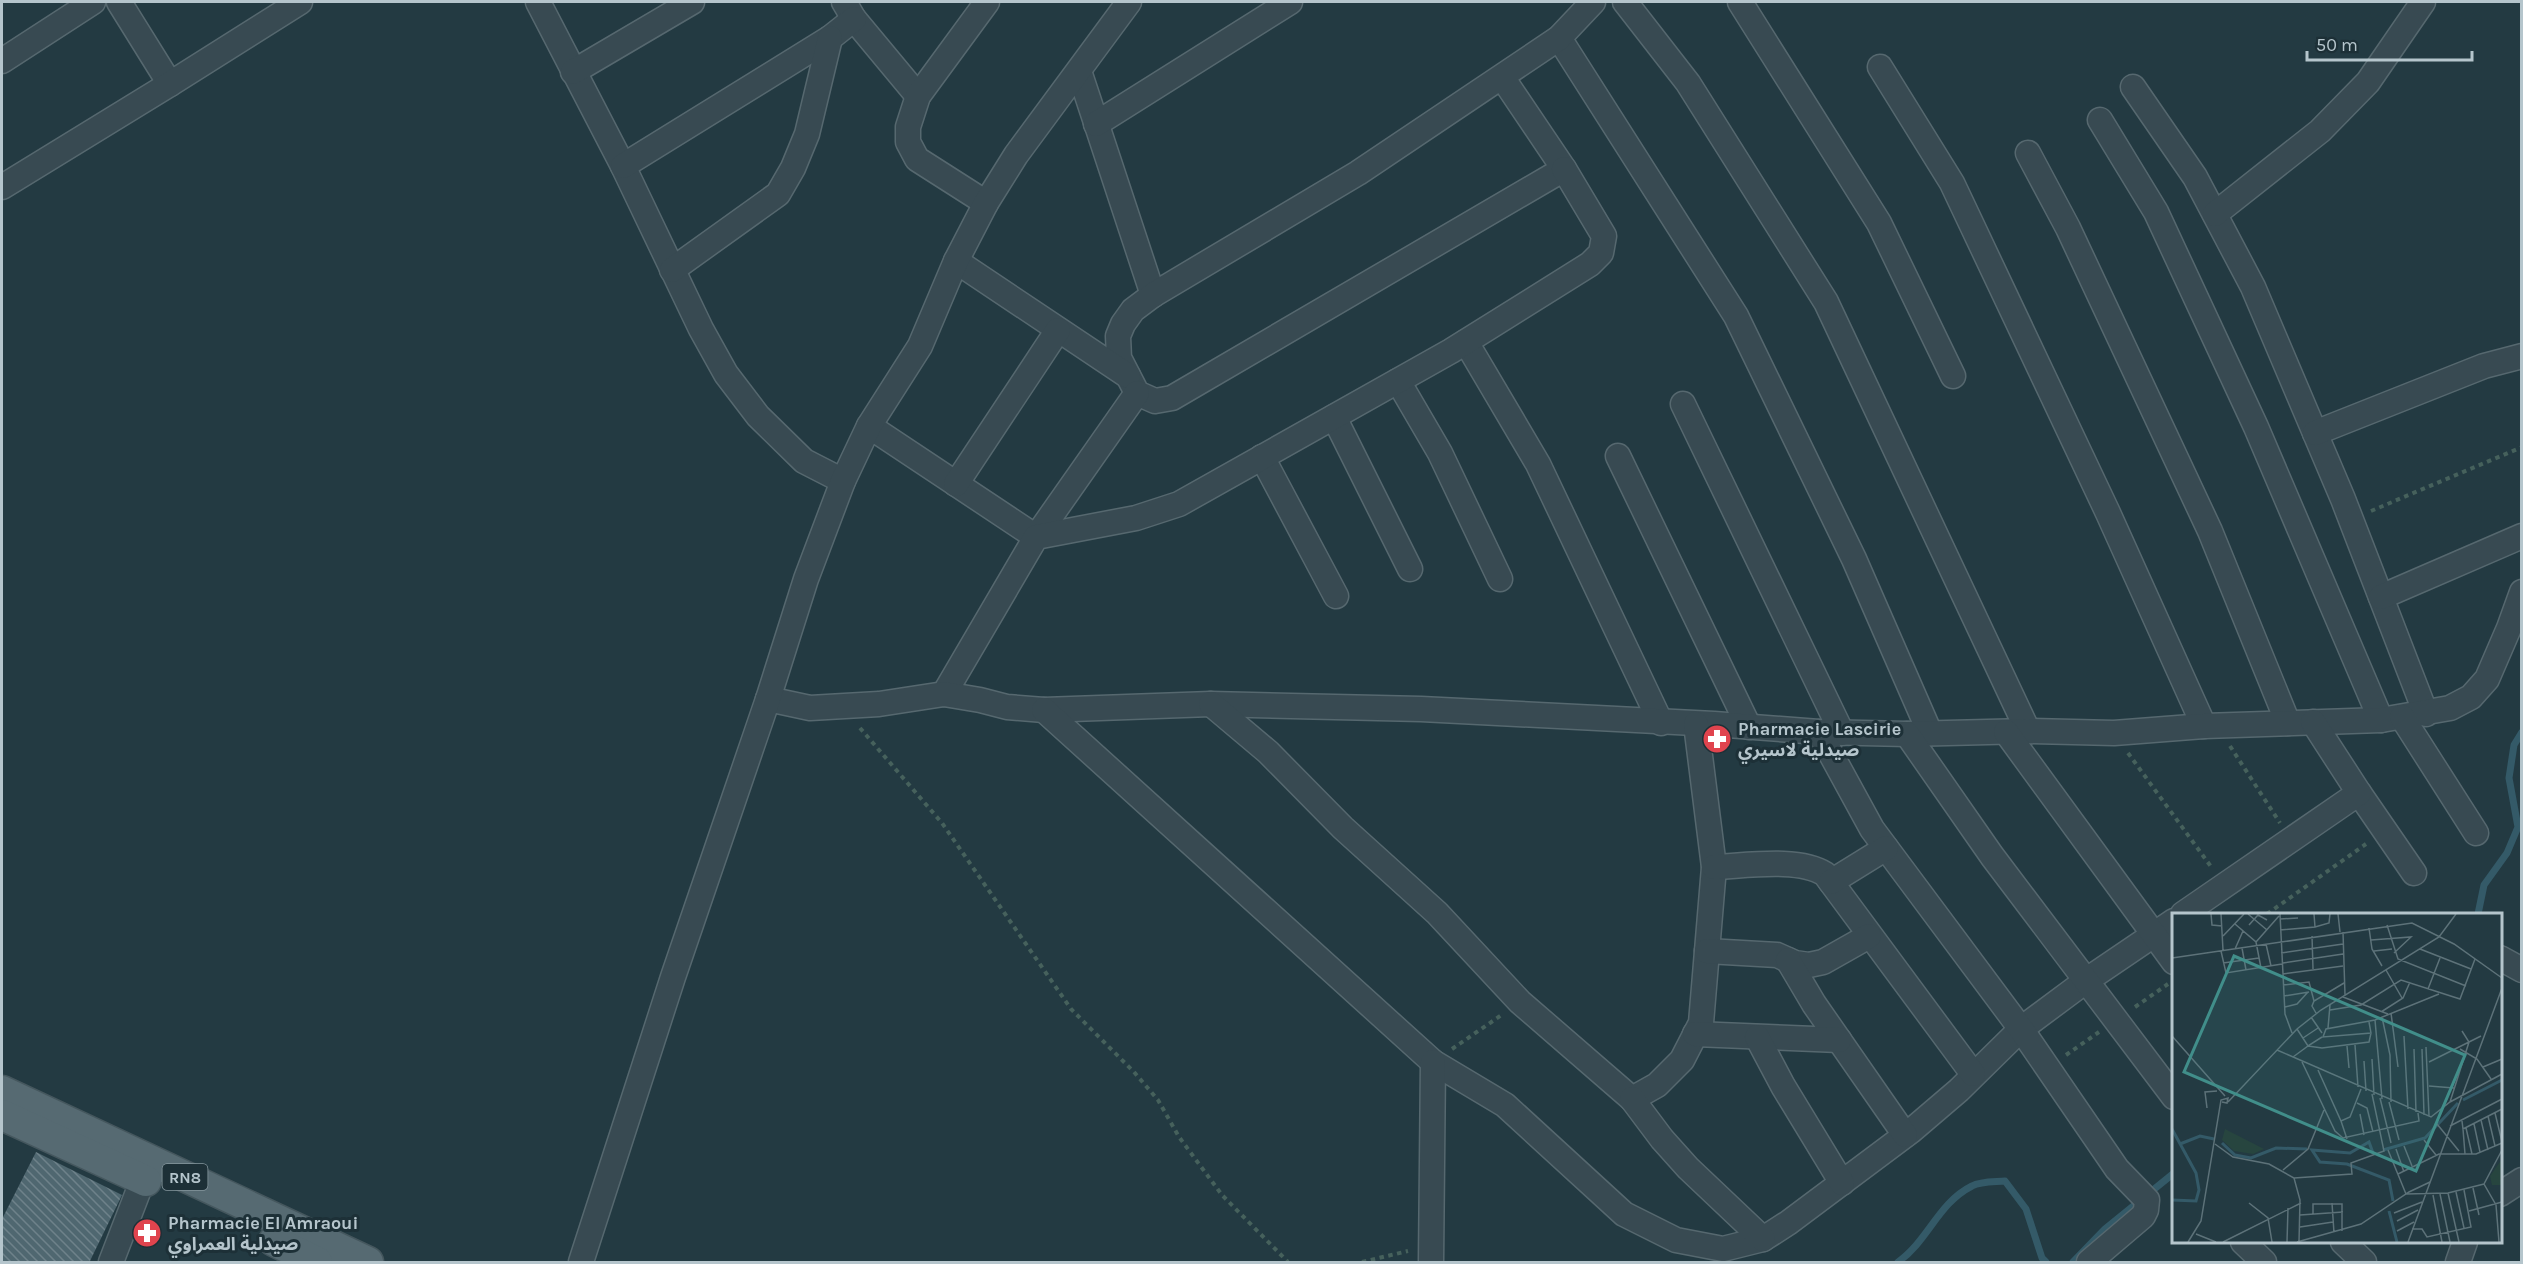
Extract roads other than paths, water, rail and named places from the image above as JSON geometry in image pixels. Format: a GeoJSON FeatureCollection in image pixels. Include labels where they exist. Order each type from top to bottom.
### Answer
{"type":"FeatureCollection","features":[{"type":"Feature","properties":{"kind":"main road","name":"RN8"},"geometry":{"type":"LineString","coordinates":[[2,1091],[368,1263]]}},
{"type":"Feature","properties":{"kind":"main road","name":"RN8"},"geometry":{"type":"LineString","coordinates":[[2,1114],[317,1263]]}},
{"type":"Feature","properties":{"kind":"street"},"geometry":{"type":"LineString","coordinates":[[2,61],[93,2]]}},
{"type":"Feature","properties":{"kind":"street"},"geometry":{"type":"LineString","coordinates":[[119,2],[170,84]]}},
{"type":"Feature","properties":{"kind":"street"},"geometry":{"type":"LineString","coordinates":[[2,187],[170,84],[296,2]]}},
{"type":"Feature","properties":{"kind":"street"},"geometry":{"type":"LineString","coordinates":[[538,2],[623,166],[701,329],[726,374],[758,416],[804,461],[843,481]]}},
{"type":"Feature","properties":{"kind":"street"},"geometry":{"type":"LineString","coordinates":[[573,72],[692,2]]}},
{"type":"Feature","properties":{"kind":"street"},"geometry":{"type":"LineString","coordinates":[[986,202],[917,159],[908,142],[908,127],[918,96],[987,2]]}},
{"type":"Feature","properties":{"kind":"street"},"geometry":{"type":"LineString","coordinates":[[581,1263],[673,976],[768,699],[806,579],[843,481],[869,426],[920,346],[956,261],[986,202],[1016,154],[1129,2]]}},
{"type":"Feature","properties":{"kind":"street"},"geometry":{"type":"LineString","coordinates":[[1096,124],[1290,2]]}},
{"type":"Feature","properties":{"kind":"street"},"geometry":{"type":"LineString","coordinates":[[1132,384],[1119,358],[1118,336],[1133,310],[1153,295],[1358,173],[1502,77],[1559,38],[1593,2]]}},
{"type":"Feature","properties":{"kind":"street"},"geometry":{"type":"LineString","coordinates":[[1624,2],[1688,83],[1826,302],[2017,731],[2153,935],[2172,959]]}},
{"type":"Feature","properties":{"kind":"street"},"geometry":{"type":"LineString","coordinates":[[1740,2],[1879,223],[1953,376]]}},
{"type":"Feature","properties":{"kind":"street"},"geometry":{"type":"LineString","coordinates":[[2215,214],[2320,131],[2368,82],[2423,2]]}},
{"type":"Feature","properties":{"kind":"street"},"geometry":{"type":"LineString","coordinates":[[672,270],[778,194],[793,168],[807,134],[830,38],[849,10],[918,96]]}},
{"type":"Feature","properties":{"kind":"street"},"geometry":{"type":"LineString","coordinates":[[623,166],[830,38]]}},
{"type":"Feature","properties":{"kind":"street"},"geometry":{"type":"LineString","coordinates":[[1559,38],[1736,316],[1849,548],[1918,733],[1992,856],[2172,1094]]}},
{"type":"Feature","properties":{"kind":"street"},"geometry":{"type":"LineString","coordinates":[[1880,66],[1952,183],[2210,725]]}},
{"type":"Feature","properties":{"kind":"street"},"geometry":{"type":"LineString","coordinates":[[1079,71],[1153,295]]}},
{"type":"Feature","properties":{"kind":"street"},"geometry":{"type":"LineString","coordinates":[[869,426],[1036,537],[1136,518],[1179,504],[1466,342],[1590,264],[1601,253],[1604,236],[1564,169],[1502,77]]}},
{"type":"Feature","properties":{"kind":"street"},"geometry":{"type":"LineString","coordinates":[[2133,87],[2195,177],[2253,287],[2381,597],[2403,717]]}},
{"type":"Feature","properties":{"kind":"street"},"geometry":{"type":"LineString","coordinates":[[2100,120],[2156,212],[2256,427],[2403,717],[2476,833]]}},
{"type":"Feature","properties":{"kind":"street"},"geometry":{"type":"LineString","coordinates":[[2028,153],[2068,228],[2210,531],[2288,723]]}},
{"type":"Feature","properties":{"kind":"street"},"geometry":{"type":"LineString","coordinates":[[956,261],[1058,330],[1155,401],[1172,398],[1564,169]]}},
{"type":"Feature","properties":{"kind":"street"},"geometry":{"type":"LineString","coordinates":[[956,484],[1058,330]]}},
{"type":"Feature","properties":{"kind":"street"},"geometry":{"type":"LineString","coordinates":[[1466,342],[1538,464],[1661,723]]}},
{"type":"Feature","properties":{"kind":"street"},"geometry":{"type":"LineString","coordinates":[[2315,433],[2484,366],[2522,356]]}},
{"type":"Feature","properties":{"kind":"street"},"geometry":{"type":"LineString","coordinates":[[1398,381],[1440,453],[1500,579]]}},
{"type":"Feature","properties":{"kind":"street"},"geometry":{"type":"LineString","coordinates":[[944,694],[1036,537],[1132,384]]}},
{"type":"Feature","properties":{"kind":"street"},"geometry":{"type":"LineString","coordinates":[[1683,404],[1830,733],[1862,811],[1886,848],[2021,1029],[2117,1168],[2142,1195],[2146,1210],[2143,1216],[2090,1263]]}},
{"type":"Feature","properties":{"kind":"street"},"geometry":{"type":"LineString","coordinates":[[1334,417],[1410,569]]}},
{"type":"Feature","properties":{"kind":"street"},"geometry":{"type":"LineString","coordinates":[[1617,456],[1749,727]]}},
{"type":"Feature","properties":{"kind":"street"},"geometry":{"type":"LineString","coordinates":[[1262,457],[1336,596]]}},
{"type":"Feature","properties":{"kind":"street"},"geometry":{"type":"LineString","coordinates":[[2381,597],[2522,536]]}},
{"type":"Feature","properties":{"kind":"street"},"geometry":{"type":"LineString","coordinates":[[768,699],[810,708],[841,707],[944,694],[1007,707],[1044,710],[1211,704],[1421,709],[1830,733],[2017,731],[2114,733],[2210,725],[2403,717],[2450,708],[2471,697],[2487,680],[2510,628],[2522,592]]}},
{"type":"Feature","properties":{"kind":"street"},"geometry":{"type":"LineString","coordinates":[[1211,704],[1268,752],[1343,828],[1437,913],[1520,1002],[1632,1099],[1682,1161],[1763,1239]]}},
{"type":"Feature","properties":{"kind":"street"},"geometry":{"type":"LineString","coordinates":[[1044,710],[1433,1062],[1505,1106],[1564,1156],[1624,1214],[1676,1239],[1723,1249],[1763,1239],[1842,1182],[1905,1135],[1959,1090],[2021,1029],[2087,980],[2172,922]]}},
{"type":"Feature","properties":{"kind":"street"},"geometry":{"type":"LineString","coordinates":[[2313,722],[2414,873]]}},
{"type":"Feature","properties":{"kind":"street"},"geometry":{"type":"LineString","coordinates":[[1632,1099],[1657,1085],[1682,1060],[1701,1023],[1714,867],[1696,724]]}},
{"type":"Feature","properties":{"kind":"street"},"geometry":{"type":"LineString","coordinates":[[2186,913],[2359,793]]}},
{"type":"Feature","properties":{"kind":"street"},"geometry":{"type":"LineString","coordinates":[[1830,882],[1886,848]]}},
{"type":"Feature","properties":{"kind":"street"},"geometry":{"type":"LineString","coordinates":[[1714,867],[1804,866],[1815,867],[1824,874],[1973,1074]]}},
{"type":"Feature","properties":{"kind":"street"},"geometry":{"type":"LineString","coordinates":[[1707,951],[1777,955],[1809,965],[1823,962],[1869,936]]}},
{"type":"Feature","properties":{"kind":"street"},"geometry":{"type":"LineString","coordinates":[[2502,959],[2522,970]]}},
{"type":"Feature","properties":{"kind":"street"},"geometry":{"type":"LineString","coordinates":[[1788,960],[1839,1040],[1905,1135]]}},
{"type":"Feature","properties":{"kind":"street"},"geometry":{"type":"LineString","coordinates":[[1695,1034],[1839,1040]]}},
{"type":"Feature","properties":{"kind":"street"},"geometry":{"type":"LineString","coordinates":[[1757,1037],[1783,1086],[1842,1182]]}},
{"type":"Feature","properties":{"kind":"street"},"geometry":{"type":"LineString","coordinates":[[1431,1254],[1433,1062]]}},
{"type":"Feature","properties":{"kind":"street"},"geometry":{"type":"LineString","coordinates":[[111,1263],[143,1179]]}},
{"type":"Feature","properties":{"kind":"street"},"geometry":{"type":"LineString","coordinates":[[2502,1193],[2522,1180]]}},
{"type":"Feature","properties":{"kind":"street"},"geometry":{"type":"LineString","coordinates":[[2244,1243],[2264,1263]]}},
{"type":"Feature","properties":{"kind":"street"},"geometry":{"type":"LineString","coordinates":[[2344,1243],[2364,1263]]}},
{"type":"Feature","properties":{"kind":"street"},"geometry":{"type":"LineString","coordinates":[[2458,1263],[2465,1243]]}},
{"type":"Feature","properties":{"kind":"waterway"},"geometry":{"type":"LineString","coordinates":[[2478,913],[2484,885],[2507,853],[2518,827],[2509,778],[2514,745],[2522,732]]}},
{"type":"Feature","properties":{"kind":"waterway"},"geometry":{"type":"LineString","coordinates":[[2073,1262],[2105,1229],[2172,1175]]}},
{"type":"Feature","properties":{"kind":"waterway"},"geometry":{"type":"LineString","coordinates":[[1898,1262],[1917,1244],[1950,1202],[1960,1193],[1980,1183],[2005,1181],[2026,1209],[2042,1258],[2046,1262]]}},
{"type":"Feature","properties":{"kind":"place","name":"Pharmacie Lascirie صيدلية لاسيري"},"geometry":{"type":"Point","coordinates":[1717,739]}},
{"type":"Feature","properties":{"kind":"place","name":"Pharmacie El Amraoui صيدلية العمراوي"},"geometry":{"type":"Point","coordinates":[147,1233]}}]}
